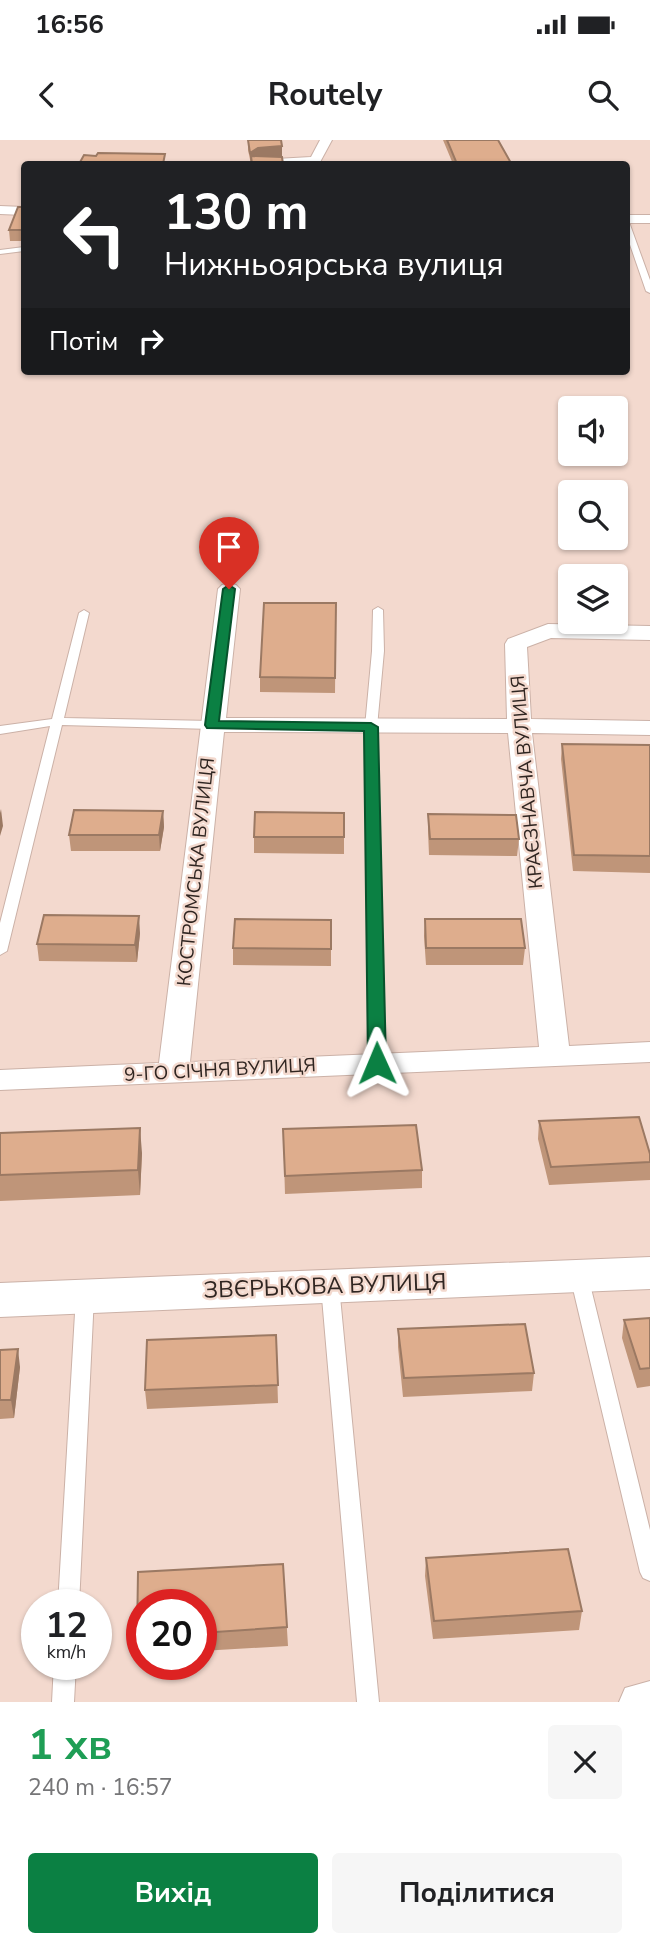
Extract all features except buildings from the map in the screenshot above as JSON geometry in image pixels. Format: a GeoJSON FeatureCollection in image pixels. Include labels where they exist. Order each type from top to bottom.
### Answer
{"type":"FeatureCollection","features":[{"type":"Feature","properties":{"kind":"street"},"geometry":{"type":"LineString","coordinates":[[315,161],[326,140]]}},
{"type":"Feature","properties":{"kind":"street"},"geometry":{"type":"LineString","coordinates":[[0,210],[21,211]]}},
{"type":"Feature","properties":{"kind":"street"},"geometry":{"type":"LineString","coordinates":[[630,220],[650,219]]}},
{"type":"Feature","properties":{"kind":"street","name":"КОСТРОМСЬКА ВУЛИЦЯ"},"geometry":{"type":"LineString","coordinates":[[173,1072],[229,589]]}},
{"type":"Feature","properties":{"kind":"street","name":"КРАЄЗНАВЧА ВУЛИЦЯ"},"geometry":{"type":"LineString","coordinates":[[555,1056],[519,724],[516,644],[548,631],[650,633]]}},
{"type":"Feature","properties":{"kind":"street"},"geometry":{"type":"LineString","coordinates":[[212,725],[371,727],[519,724],[650,728]]}},
{"type":"Feature","properties":{"kind":"street","name":"9-ГО СІЧНЯ ВУЛИЦЯ"},"geometry":{"type":"LineString","coordinates":[[0,1080],[650,1052]]}},
{"type":"Feature","properties":{"kind":"street","name":"ЗВЄРЬКОВА ВУЛИЦЯ"},"geometry":{"type":"LineString","coordinates":[[0,1300],[650,1273]]}},
{"type":"Feature","properties":{"kind":"street"},"geometry":{"type":"LineString","coordinates":[[641,1702],[650,1702]]}},
{"type":"Feature","properties":{"kind":"lane"},"geometry":{"type":"LineString","coordinates":[[630,232],[650,291]]}},
{"type":"Feature","properties":{"kind":"lane"},"geometry":{"type":"LineString","coordinates":[[0,252],[21,248]]}},
{"type":"Feature","properties":{"kind":"lane"},"geometry":{"type":"LineString","coordinates":[[377,1063],[371,727],[379,651],[378,610]]}},
{"type":"Feature","properties":{"kind":"lane"},"geometry":{"type":"LineString","coordinates":[[0,951],[84,612]]}},
{"type":"Feature","properties":{"kind":"lane"},"geometry":{"type":"LineString","coordinates":[[0,730],[59,721],[212,725]]}},
{"type":"Feature","properties":{"kind":"lane"},"geometry":{"type":"LineString","coordinates":[[579,1276],[650,1572]]}},
{"type":"Feature","properties":{"kind":"lane"},"geometry":{"type":"LineString","coordinates":[[330,1286],[368,1702]]}},
{"type":"Feature","properties":{"kind":"lane"},"geometry":{"type":"LineString","coordinates":[[69,1589],[85,1296]]}},
{"type":"Feature","properties":{"kind":"lane"},"geometry":{"type":"LineString","coordinates":[[63,1702],[64,1680]]}},
{"type":"Feature","properties":{"kind":"route"},"geometry":{"type":"LineString","coordinates":[[229,589],[212,725],[371,727],[377,1063]]}}]}
